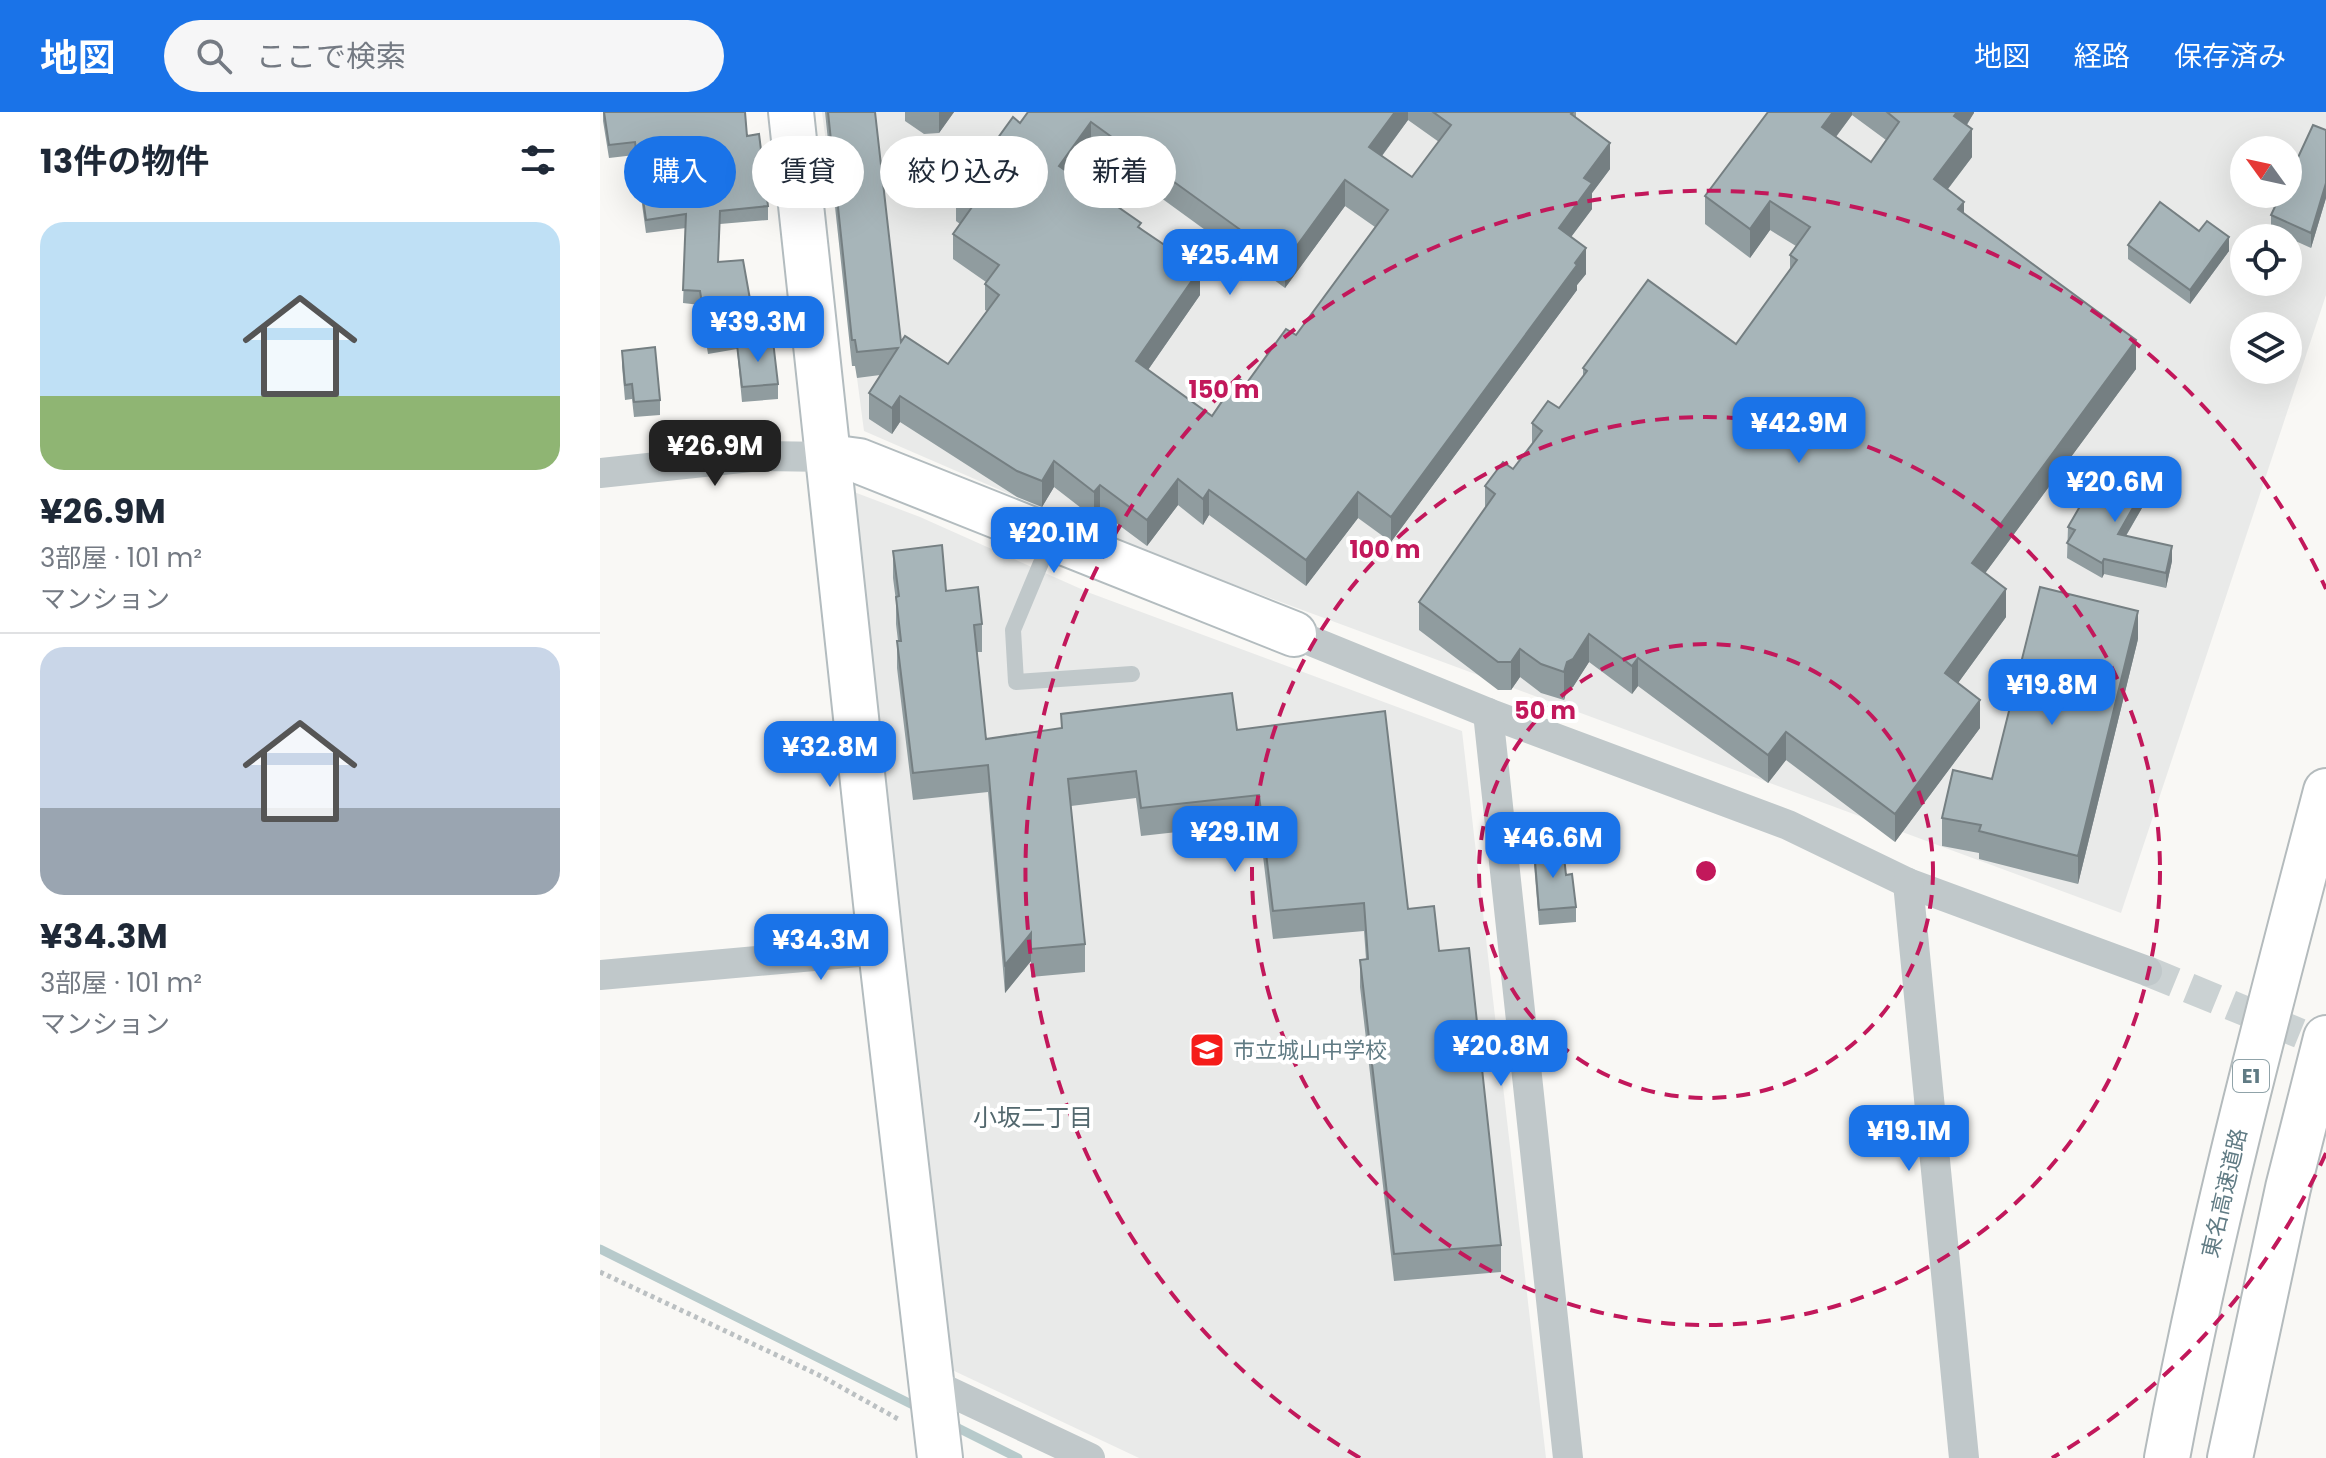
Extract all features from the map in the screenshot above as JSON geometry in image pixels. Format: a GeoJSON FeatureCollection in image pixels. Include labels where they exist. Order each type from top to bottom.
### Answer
{"type":"FeatureCollection","features":[{"type":"Feature","properties":{"kind":"main road"},"geometry":{"type":"LineString","coordinates":[[791,112],[881,950],[939,1449]]}},
{"type":"Feature","properties":{"kind":"main road"},"geometry":{"type":"LineString","coordinates":[[829,457],[859,461],[1294,634]]}},
{"type":"Feature","properties":{"kind":"main road","name":"東名高速道路"},"geometry":{"type":"LineString","coordinates":[[2167,1458],[2184,1363],[2247,1090],[2326,791]]}},
{"type":"Feature","properties":{"kind":"main road"},"geometry":{"type":"LineString","coordinates":[[2230,1458],[2288,1188],[2326,1038]]}},
{"type":"Feature","properties":{"kind":"street"},"geometry":{"type":"LineString","coordinates":[[600,473],[760,456],[829,457]]}},
{"type":"Feature","properties":{"kind":"street"},"geometry":{"type":"LineString","coordinates":[[1294,634],[1488,713],[1788,825],[1908,883],[2147,971]]}},
{"type":"Feature","properties":{"kind":"street"},"geometry":{"type":"LineString","coordinates":[[1488,713],[1568,1458]]}},
{"type":"Feature","properties":{"kind":"street"},"geometry":{"type":"LineString","coordinates":[[1908,883],[1964,1458]]}},
{"type":"Feature","properties":{"kind":"street"},"geometry":{"type":"LineString","coordinates":[[600,975],[881,950]]}},
{"type":"Feature","properties":{"kind":"street"},"geometry":{"type":"LineString","coordinates":[[931,1383],[1090,1458]]}},
{"type":"Feature","properties":{"kind":"lane"},"geometry":{"type":"LineString","coordinates":[[1052,538],[1013,630],[1016,682],[1132,674]]}},
{"type":"Feature","properties":{"kind":"path"},"geometry":{"type":"LineString","coordinates":[[600,1272],[821,1376],[939,1449]]}},
{"type":"Feature","properties":{"kind":"shaded area"},"geometry":{"type":"Polygon","coordinates":[[[822,112],[2326,112],[2326,295],[2302,367],[2302,312],[2230,312],[2230,384],[2296,384],[2121,913],[1132,547],[864,431],[835,208],[864,208],[864,136],[825,136],[822,112]]]}},
{"type":"Feature","properties":{"kind":"shaded area","name":"市立城山中学校"},"geometry":{"type":"Polygon","coordinates":[[[854,492],[920,517],[1090,593],[1462,731],[1546,1458],[1139,1458],[950,1369],[854,492]]]}},
{"type":"Feature","properties":{"kind":"building"},"geometry":{"type":"Polygon","coordinates":[[[604,112],[745,112],[747,136],[759,134],[759,136],[752,136],[752,208],[720,211],[718,262],[743,260],[756,333],[708,341],[700,291],[683,290],[686,214],[646,220],[644,208],[736,208],[736,136],[624,136],[624,143],[609,145],[604,112]]]}},
{"type":"Feature","properties":{"kind":"building"},"geometry":{"type":"Polygon","coordinates":[[[828,112],[875,112],[880,156],[880,208],[886,208],[901,342],[905,336],[948,364],[999,295],[985,284],[999,265],[953,234],[971,208],[1048,208],[1048,136],[999,136],[1013,117],[1020,123],[1028,112],[1395,112],[1369,147],[1412,177],[1451,125],[1433,112],[1573,112],[1571,114],[1610,143],[1584,178],[1592,183],[1559,228],[1586,248],[1575,263],[1577,265],[1391,517],[1358,492],[1306,560],[1209,490],[1203,499],[1178,479],[1147,520],[1100,485],[1094,492],[1054,461],[1042,481],[1017,471],[900,396],[892,408],[869,393],[898,348],[857,352],[855,340],[852,340],[838,208],[864,208],[864,136],[831,136],[828,112]],[[1091,122],[1081,136],[1064,136],[1064,159],[1059,166],[1064,169],[1064,208],[1119,208],[1141,223],[1138,227],[1200,269],[1136,361],[1212,416],[1238,378],[1246,384],[1286,329],[1296,335],[1388,210],[1345,180],[1285,262],[1176,183],[1176,136],[1110,136],[1091,122]]]}},
{"type":"Feature","properties":{"kind":"building"},"geometry":{"type":"Polygon","coordinates":[[[1768,112],[1833,112],[1822,127],[1871,162],[1899,122],[1887,112],[1957,112],[1954,116],[1972,129],[1934,179],[1964,202],[1958,209],[2136,340],[1972,563],[2006,589],[1945,673],[1980,700],[1895,814],[1786,732],[1768,755],[1638,658],[1632,666],[1589,634],[1573,659],[1567,662],[1564,672],[1541,664],[1520,649],[1511,662],[1498,662],[1419,602],[1495,494],[1485,486],[1503,462],[1513,469],[1542,431],[1532,423],[1548,401],[1559,408],[1587,371],[1583,368],[1648,280],[1736,344],[1797,260],[1790,255],[1810,227],[1770,201],[1750,229],[1705,196],[1768,112]]]}},
{"type":"Feature","properties":{"kind":"building"},"geometry":{"type":"Polygon","coordinates":[[[2313,125],[2326,130],[2326,183],[2311,233],[2302,229],[2302,224],[2291,224],[2271,215],[2274,208],[2302,208],[2302,149],[2313,125]]]}},
{"type":"Feature","properties":{"kind":"building"},"geometry":{"type":"Polygon","coordinates":[[[2160,202],[2199,231],[2207,221],[2229,237],[2190,290],[2128,245],[2160,202]]]}},
{"type":"Feature","properties":{"kind":"building"},"geometry":{"type":"Polygon","coordinates":[[[773,341],[778,384],[742,387],[737,345],[773,341]]]}},
{"type":"Feature","properties":{"kind":"building"},"geometry":{"type":"Polygon","coordinates":[[[655,347],[660,400],[634,402],[632,384],[625,385],[622,351],[655,347]]]}},
{"type":"Feature","properties":{"kind":"building"},"geometry":{"type":"Polygon","coordinates":[[[2105,463],[2146,485],[2118,534],[2172,546],[2166,573],[2104,559],[2102,563],[2067,543],[2075,530],[2068,527],[2105,463]]]}},
{"type":"Feature","properties":{"kind":"building"},"geometry":{"type":"Polygon","coordinates":[[[942,545],[946,591],[978,587],[982,624],[974,625],[986,739],[1062,728],[1061,714],[1232,693],[1237,730],[1385,711],[1408,909],[1434,906],[1439,951],[1469,948],[1501,1245],[1394,1254],[1360,960],[1368,959],[1364,903],[1273,911],[1259,795],[1141,808],[1136,771],[1068,779],[1085,944],[1031,949],[1031,933],[1005,965],[988,765],[913,773],[897,641],[901,641],[893,551],[942,545]]]}},
{"type":"Feature","properties":{"kind":"building"},"geometry":{"type":"Polygon","coordinates":[[[2040,587],[2138,611],[2078,856],[1979,831],[1981,825],[1942,818],[1953,770],[1992,779],[2040,587]]]}},
{"type":"Feature","properties":{"kind":"building"},"geometry":{"type":"Polygon","coordinates":[[[1563,847],[1566,875],[1572,874],[1576,907],[1539,910],[1534,849],[1563,847]]]}},
{"type":"Feature","properties":{"kind":"waterway"},"geometry":{"type":"LineString","coordinates":[[600,1249],[923,1410]]}},
{"type":"Feature","properties":{"kind":"waterway"},"geometry":{"type":"LineString","coordinates":[[950,1424],[1018,1458]]}},
{"type":"Feature","properties":{"kind":"tunnel"},"geometry":{"type":"LineString","coordinates":[[2147,971],[2326,1044]]}},
{"type":"Feature","properties":{"kind":"place","name":"市立城山中学校"},"geometry":{"type":"Point","coordinates":[1207,1050]}},
{"type":"Feature","properties":{"kind":"district","name":"小坂二丁目"},"geometry":{"type":"Point","coordinates":[1033,1118]}}]}
